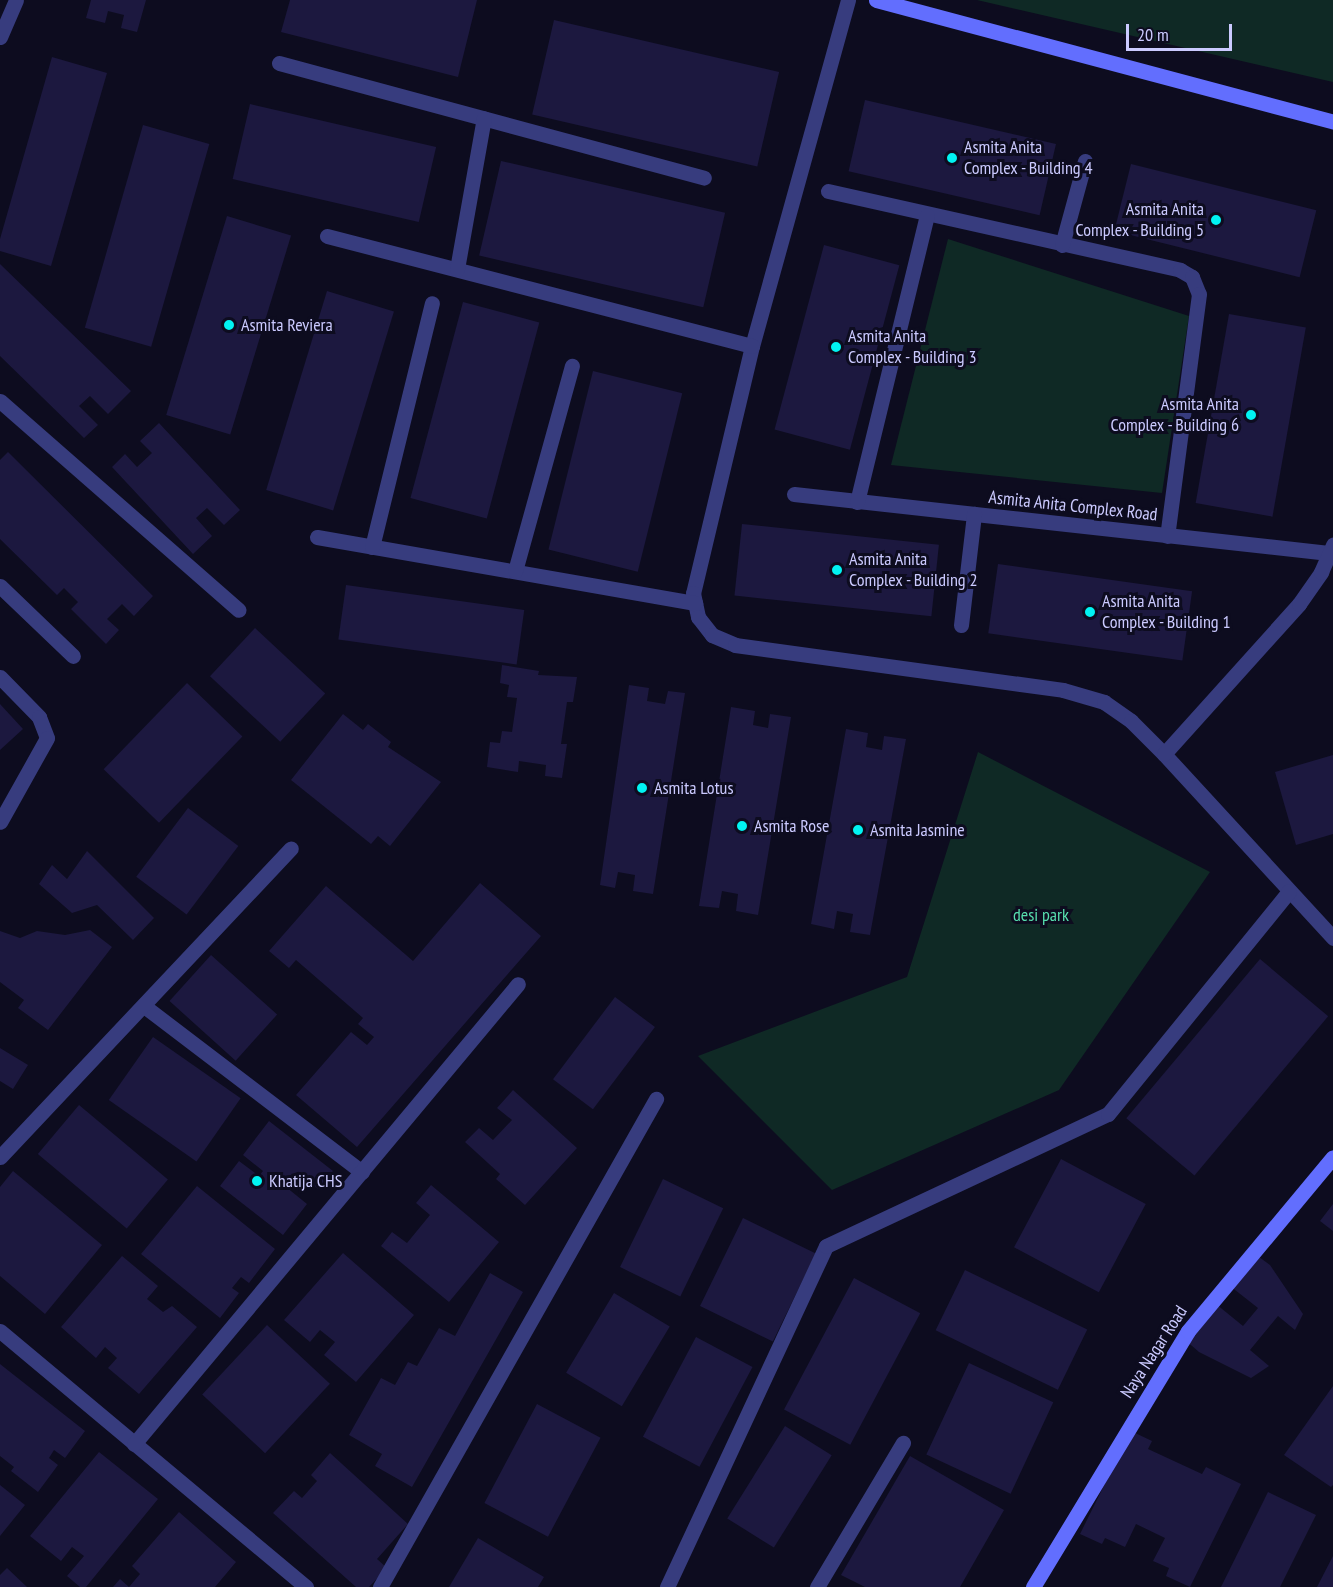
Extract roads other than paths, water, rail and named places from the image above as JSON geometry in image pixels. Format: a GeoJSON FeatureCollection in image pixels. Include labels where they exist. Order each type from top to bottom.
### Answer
{"type":"FeatureCollection","features":[{"type":"Feature","properties":{"kind":"street"},"geometry":{"type":"LineString","coordinates":[[0,37],[16,0]]}},
{"type":"Feature","properties":{"kind":"street"},"geometry":{"type":"LineString","coordinates":[[848,0],[752,346],[693,593],[698,617],[712,635],[735,645],[1063,690],[1104,702],[1131,721],[1164,754],[1333,938]]}},
{"type":"Feature","properties":{"kind":"street"},"geometry":{"type":"LineString","coordinates":[[876,0],[1333,122]]}},
{"type":"Feature","properties":{"kind":"street"},"geometry":{"type":"LineString","coordinates":[[279,63],[704,177]]}},
{"type":"Feature","properties":{"kind":"street"},"geometry":{"type":"LineString","coordinates":[[457,269],[484,118]]}},
{"type":"Feature","properties":{"kind":"street"},"geometry":{"type":"LineString","coordinates":[[1062,244],[1085,160]]}},
{"type":"Feature","properties":{"kind":"street","name":"Asmita Anita Complex Road"},"geometry":{"type":"LineString","coordinates":[[828,191],[1180,270],[1198,284],[1167,536]]}},
{"type":"Feature","properties":{"kind":"street"},"geometry":{"type":"LineString","coordinates":[[857,502],[927,215]]}},
{"type":"Feature","properties":{"kind":"street"},"geometry":{"type":"LineString","coordinates":[[327,236],[752,346]]}},
{"type":"Feature","properties":{"kind":"street"},"geometry":{"type":"LineString","coordinates":[[372,547],[432,303]]}},
{"type":"Feature","properties":{"kind":"street"},"geometry":{"type":"LineString","coordinates":[[515,571],[572,366]]}},
{"type":"Feature","properties":{"kind":"street"},"geometry":{"type":"LineString","coordinates":[[0,401],[239,610]]}},
{"type":"Feature","properties":{"kind":"street","name":"Asmita Anita Complex Road"},"geometry":{"type":"LineString","coordinates":[[794,494],[1167,536],[1331,549]]}},
{"type":"Feature","properties":{"kind":"street","name":"Asmita Anita Complex Road"},"geometry":{"type":"LineString","coordinates":[[961,625],[974,514]]}},
{"type":"Feature","properties":{"kind":"street"},"geometry":{"type":"LineString","coordinates":[[316,537],[695,603]]}},
{"type":"Feature","properties":{"kind":"street"},"geometry":{"type":"LineString","coordinates":[[1164,754],[1299,604],[1331,549]]}},
{"type":"Feature","properties":{"kind":"street"},"geometry":{"type":"LineString","coordinates":[[0,586],[73,657]]}},
{"type":"Feature","properties":{"kind":"street"},"geometry":{"type":"LineString","coordinates":[[0,677],[39,717],[46,738],[0,822]]}},
{"type":"Feature","properties":{"kind":"street"},"geometry":{"type":"LineString","coordinates":[[0,1157],[291,848]]}},
{"type":"Feature","properties":{"kind":"street"},"geometry":{"type":"LineString","coordinates":[[667,1587],[826,1246],[1108,1114],[1289,891]]}},
{"type":"Feature","properties":{"kind":"street"},"geometry":{"type":"LineString","coordinates":[[134,1444],[518,984]]}},
{"type":"Feature","properties":{"kind":"street"},"geometry":{"type":"LineString","coordinates":[[144,1006],[362,1172]]}},
{"type":"Feature","properties":{"kind":"street"},"geometry":{"type":"LineString","coordinates":[[380,1587],[656,1099]]}},
{"type":"Feature","properties":{"kind":"street","name":"Naya Nagar Road"},"geometry":{"type":"LineString","coordinates":[[1033,1587],[1188,1330],[1333,1157]]}},
{"type":"Feature","properties":{"kind":"street"},"geometry":{"type":"LineString","coordinates":[[0,1331],[306,1587]]}},
{"type":"Feature","properties":{"kind":"street"},"geometry":{"type":"LineString","coordinates":[[817,1587],[903,1443]]}},
{"type":"Feature","properties":{"kind":"place","name":"Asmita Anita Complex - Building 4"},"geometry":{"type":"Point","coordinates":[952,158]}},
{"type":"Feature","properties":{"kind":"place","name":"Asmita Anita Complex - Building 5"},"geometry":{"type":"Point","coordinates":[1216,220]}},
{"type":"Feature","properties":{"kind":"place","name":"Asmita Reviera"},"geometry":{"type":"Point","coordinates":[229,325]}},
{"type":"Feature","properties":{"kind":"place","name":"Asmita Anita Complex - Building 3"},"geometry":{"type":"Point","coordinates":[836,347]}},
{"type":"Feature","properties":{"kind":"place","name":"Asmita Anita Complex - Building 6"},"geometry":{"type":"Point","coordinates":[1251,415]}},
{"type":"Feature","properties":{"kind":"place","name":"Asmita Anita Complex - Building 2"},"geometry":{"type":"Point","coordinates":[837,570]}},
{"type":"Feature","properties":{"kind":"place","name":"Asmita Anita Complex - Building 1"},"geometry":{"type":"Point","coordinates":[1090,612]}},
{"type":"Feature","properties":{"kind":"place","name":"Asmita Lotus"},"geometry":{"type":"Point","coordinates":[642,788]}},
{"type":"Feature","properties":{"kind":"place","name":"Asmita Rose"},"geometry":{"type":"Point","coordinates":[742,826]}},
{"type":"Feature","properties":{"kind":"place","name":"Asmita Jasmine"},"geometry":{"type":"Point","coordinates":[858,830]}},
{"type":"Feature","properties":{"kind":"place","name":"Khatija CHS"},"geometry":{"type":"Point","coordinates":[257,1181]}},
{"type":"Feature","properties":{"kind":"park label","name":"desi park"},"geometry":{"type":"Point","coordinates":[1041,915]}}]}
